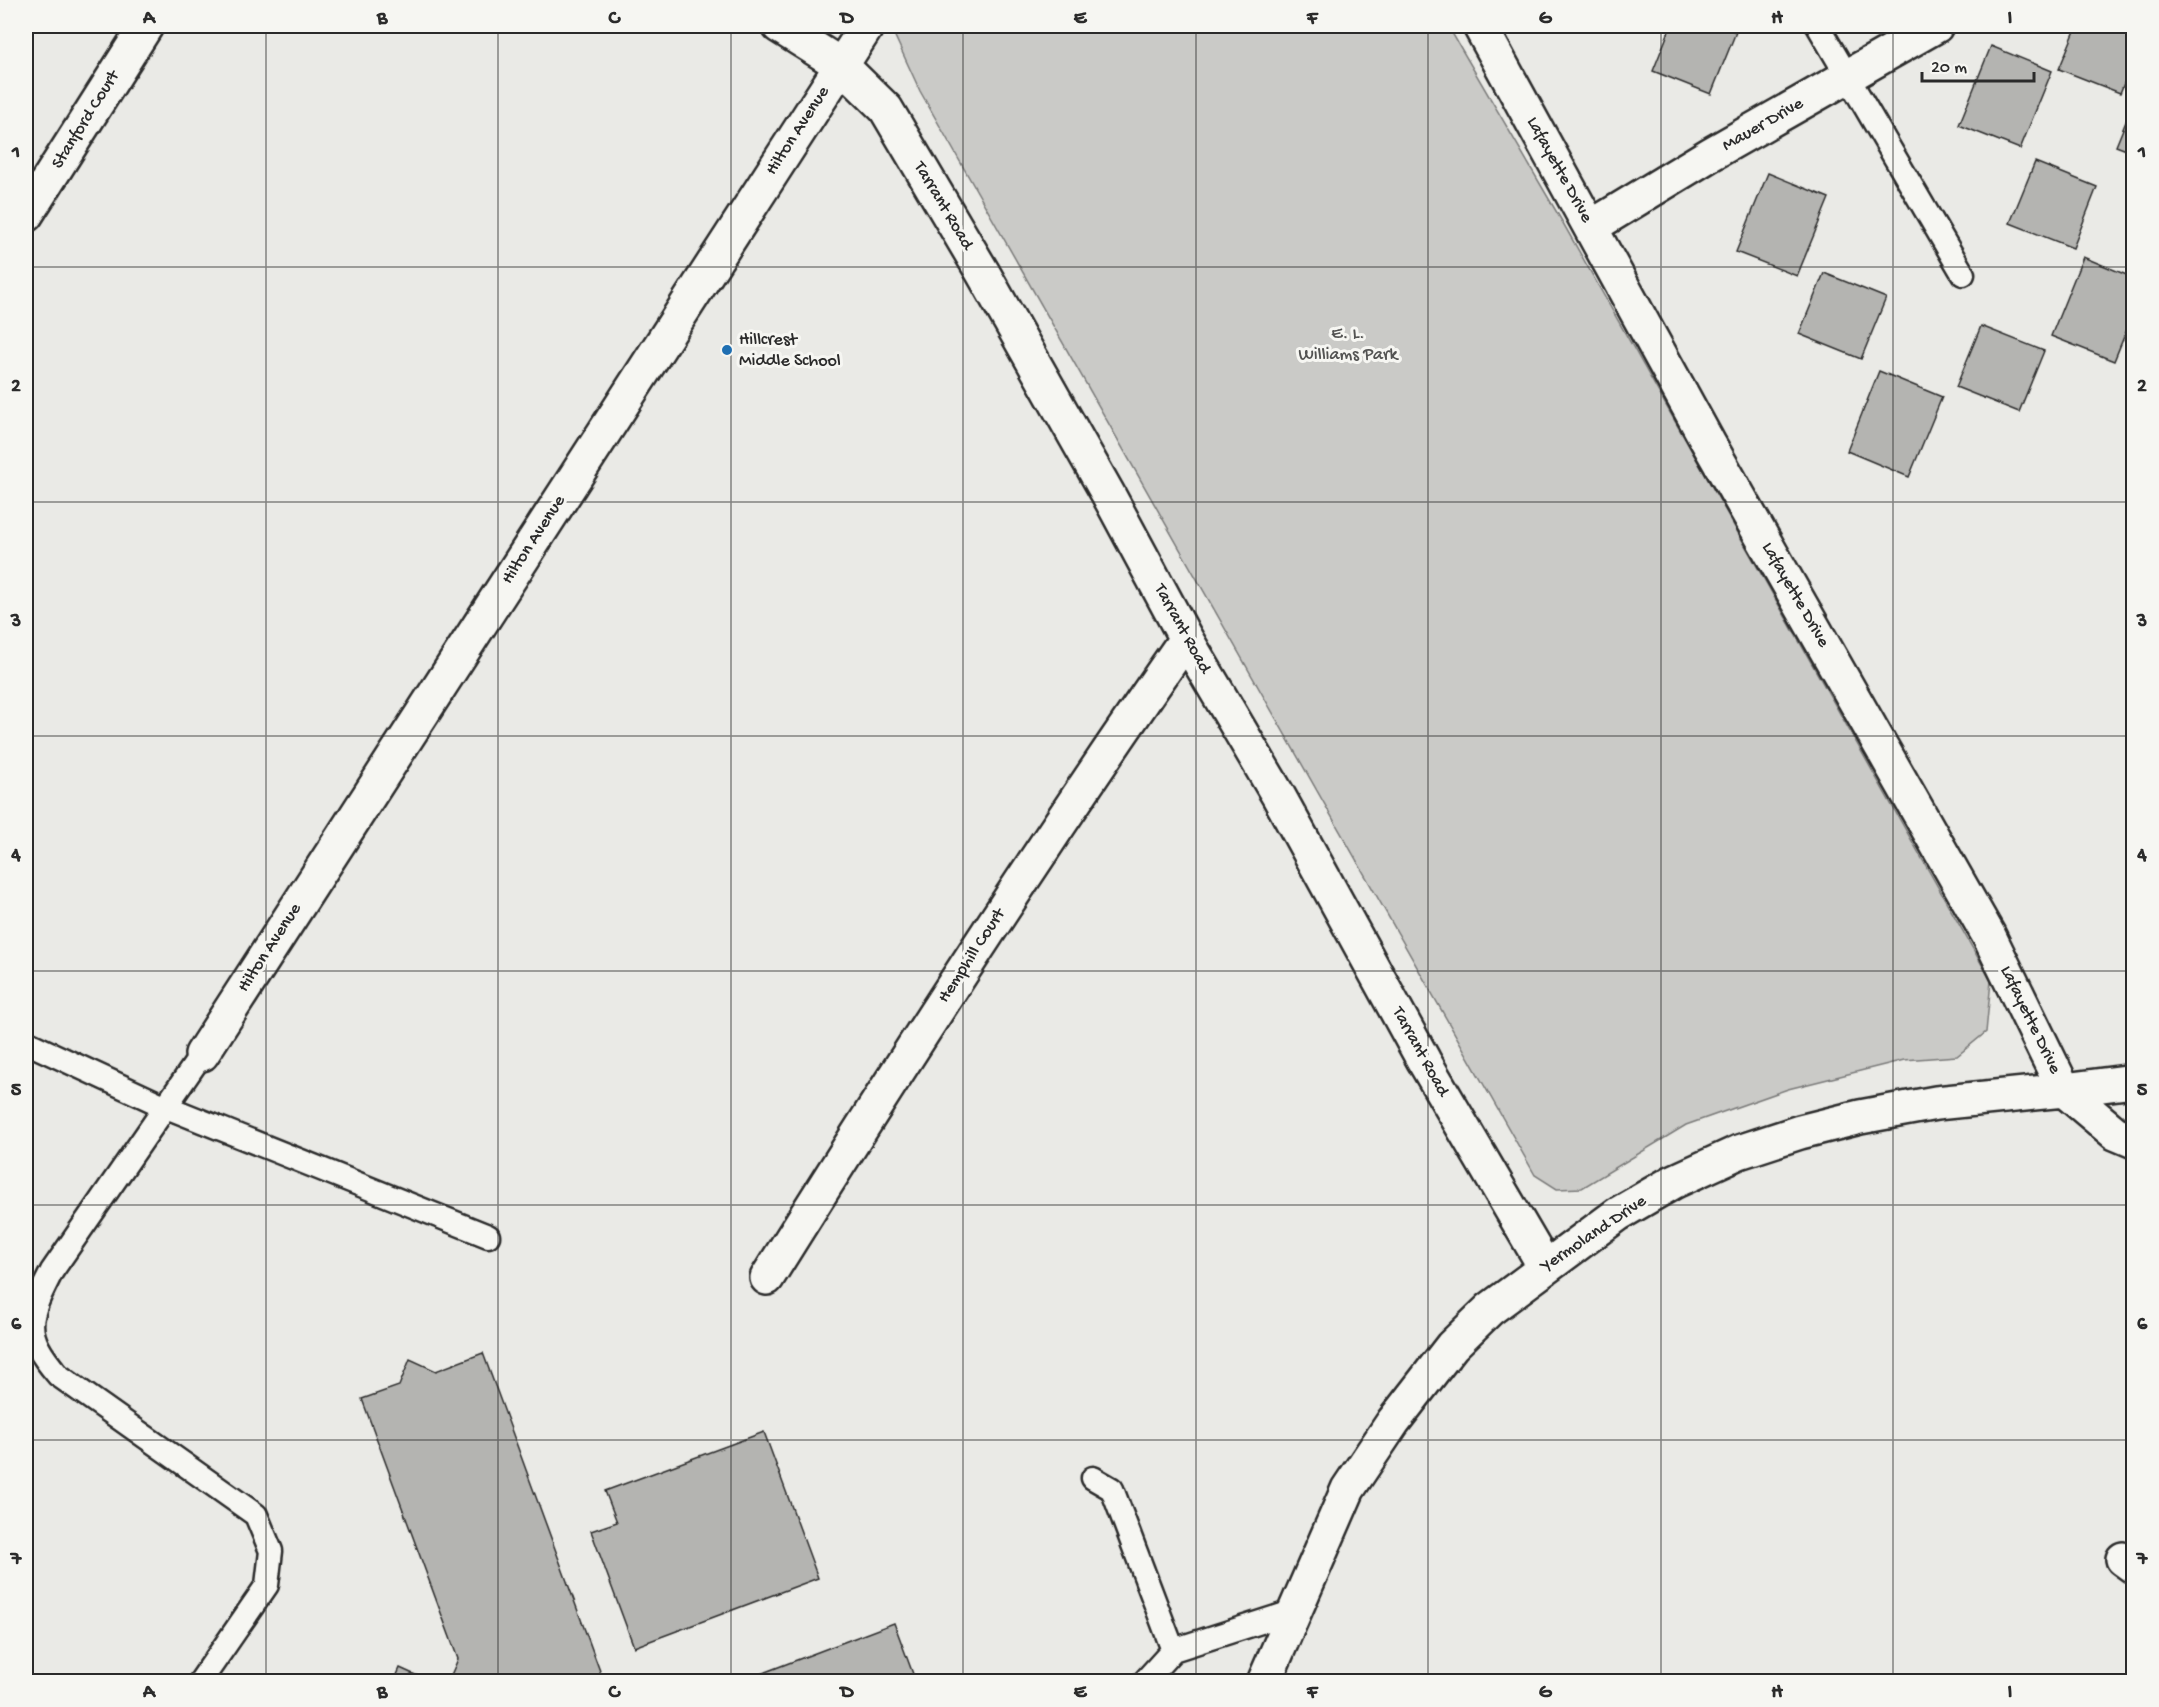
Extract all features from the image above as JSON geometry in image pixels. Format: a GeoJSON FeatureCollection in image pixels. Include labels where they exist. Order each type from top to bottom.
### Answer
{"type":"FeatureCollection","features":[{"type":"Feature","properties":{"kind":"street","name":"Stanford Court"},"geometry":{"type":"LineString","coordinates":[[26,215],[146,26]]}},
{"type":"Feature","properties":{"kind":"street","name":"Tarrant Road"},"geometry":{"type":"LineString","coordinates":[[779,26],[842,65],[886,109],[983,273],[1108,494],[1186,639],[1278,795],[1424,1061],[1545,1267]]}},
{"type":"Feature","properties":{"kind":"street","name":"Hilton Avenue"},"geometry":{"type":"LineString","coordinates":[[202,1054],[867,26]]}},
{"type":"Feature","properties":{"kind":"street","name":"Lafayette Drive"},"geometry":{"type":"LineString","coordinates":[[1480,26],[1709,444],[1989,936],[2064,1090],[2115,1133],[2133,1141]]}},
{"type":"Feature","properties":{"kind":"street","name":"Mauer Drive"},"geometry":{"type":"LineString","coordinates":[[1591,227],[1711,154],[1936,26]]}},
{"type":"Feature","properties":{"kind":"street","name":"Hemphill Court"},"geometry":{"type":"LineString","coordinates":[[767,1278],[889,1083],[1077,795],[1186,639]]}},
{"type":"Feature","properties":{"kind":"street","name":"Yermoland Drive"},"geometry":{"type":"LineString","coordinates":[[1263,1682],[1348,1489],[1393,1422],[1452,1346],[1490,1309],[1618,1214],[1674,1182],[1739,1152],[1800,1132],[1860,1117],[1936,1103],[2064,1090],[2133,1080]]}},
{"type":"Feature","properties":{"kind":"lane"},"geometry":{"type":"LineString","coordinates":[[1818,26],[1963,274]]}},
{"type":"Feature","properties":{"kind":"lane"},"geometry":{"type":"LineString","coordinates":[[26,1042],[164,1106],[489,1236]]}},
{"type":"Feature","properties":{"kind":"lane"},"geometry":{"type":"LineString","coordinates":[[200,1682],[267,1585],[271,1551],[256,1515],[58,1375],[40,1354],[32,1332],[34,1306],[52,1270],[202,1054]]}},
{"type":"Feature","properties":{"kind":"lane"},"geometry":{"type":"LineString","coordinates":[[1093,1478],[1112,1490],[1173,1650]]}},
{"type":"Feature","properties":{"kind":"lane"},"geometry":{"type":"LineString","coordinates":[[1144,1682],[1173,1650],[1295,1611]]}},
{"type":"Feature","properties":{"kind":"green space","name":"E. L. Williams Park"},"geometry":{"type":"Polygon","coordinates":[[[897,26],[1448,26],[1563,223],[1991,981],[1986,1032],[1957,1056],[1904,1060],[1788,1089],[1686,1125],[1582,1188],[1557,1189],[1535,1175],[920,91],[893,32],[897,26]]]}},
{"type":"Feature","properties":{"kind":"building"},"geometry":{"type":"Polygon","coordinates":[[[1671,26],[1721,26],[1736,32],[1711,94],[1653,71],[1671,26]]]}},
{"type":"Feature","properties":{"kind":"building"},"geometry":{"type":"Polygon","coordinates":[[[2077,26],[2134,26],[2134,59],[2120,93],[2059,69],[2077,26]]]}},
{"type":"Feature","properties":{"kind":"building"},"geometry":{"type":"Polygon","coordinates":[[[1991,46],[2052,71],[2020,149],[1959,125],[1991,46]]]}},
{"type":"Feature","properties":{"kind":"building"},"geometry":{"type":"Polygon","coordinates":[[[2134,102],[2134,153],[2116,146],[2134,102]]]}},
{"type":"Feature","properties":{"kind":"building"},"geometry":{"type":"Polygon","coordinates":[[[2035,162],[2097,187],[2073,248],[2010,223],[2035,162]]]}},
{"type":"Feature","properties":{"kind":"building"},"geometry":{"type":"Polygon","coordinates":[[[1768,173],[1829,198],[1797,276],[1736,252],[1768,173]]]}},
{"type":"Feature","properties":{"kind":"building"},"geometry":{"type":"Polygon","coordinates":[[[2083,257],[2134,278],[2134,312],[2114,361],[2051,336],[2083,257]]]}},
{"type":"Feature","properties":{"kind":"building"},"geometry":{"type":"Polygon","coordinates":[[[1824,273],[1886,298],[1861,359],[1799,334],[1824,273]]]}},
{"type":"Feature","properties":{"kind":"building"},"geometry":{"type":"Polygon","coordinates":[[[1981,326],[2044,351],[2019,412],[1956,387],[1981,326]]]}},
{"type":"Feature","properties":{"kind":"building"},"geometry":{"type":"Polygon","coordinates":[[[1879,371],[1942,397],[1909,477],[1847,451],[1879,371]]]}},
{"type":"Feature","properties":{"kind":"building"},"geometry":{"type":"Polygon","coordinates":[[[483,1353],[604,1682],[448,1682],[458,1659],[362,1399],[399,1386],[410,1359],[436,1371],[483,1353]]]}},
{"type":"Feature","properties":{"kind":"building"},"geometry":{"type":"Polygon","coordinates":[[[764,1432],[818,1578],[634,1647],[591,1531],[617,1522],[605,1491],[764,1432]]]}},
{"type":"Feature","properties":{"kind":"building"},"geometry":{"type":"Polygon","coordinates":[[[894,1623],[916,1682],[739,1682],[894,1623]]]}},
{"type":"Feature","properties":{"kind":"building"},"geometry":{"type":"Polygon","coordinates":[[[400,1668],[431,1682],[394,1682],[400,1668]]]}},
{"type":"Feature","properties":{"kind":"place","name":"Hillcrest Middle School"},"geometry":{"type":"Point","coordinates":[727,350]}}]}
